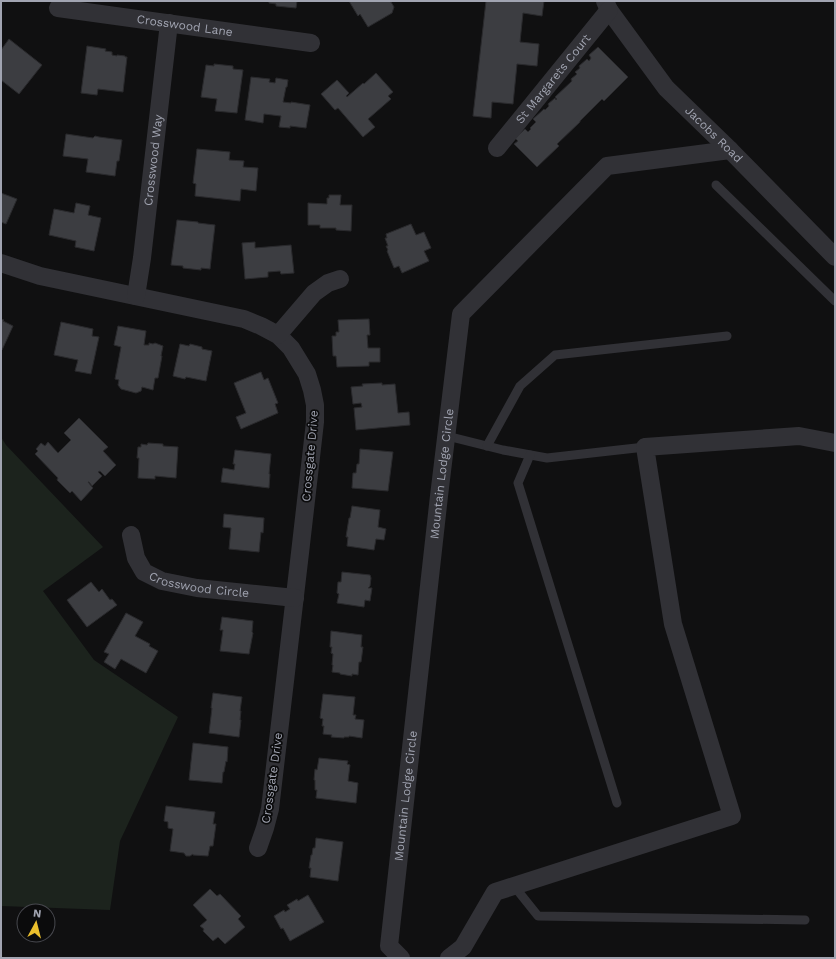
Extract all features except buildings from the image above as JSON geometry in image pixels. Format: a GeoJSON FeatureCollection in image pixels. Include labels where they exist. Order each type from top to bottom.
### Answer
{"type":"FeatureCollection","features":[{"type":"Feature","properties":{"kind":"street","name":"St Margarets Court"},"geometry":{"type":"LineString","coordinates":[[497,148],[607,5]]}},
{"type":"Feature","properties":{"kind":"street","name":"Jacobs Road"},"geometry":{"type":"LineString","coordinates":[[607,5],[666,88],[730,150],[835,257]]}},
{"type":"Feature","properties":{"kind":"street","name":"Crosswood Lane"},"geometry":{"type":"LineString","coordinates":[[58,8],[310,43]]}},
{"type":"Feature","properties":{"kind":"street","name":"Crosswood Way"},"geometry":{"type":"LineString","coordinates":[[136,296],[142,258],[169,23]]}},
{"type":"Feature","properties":{"kind":"street","name":"Mountain Lodge Circle"},"geometry":{"type":"LineString","coordinates":[[401,958],[389,946],[461,314],[608,166],[730,150]]}},
{"type":"Feature","properties":{"kind":"street","name":"Crossgate Drive"},"geometry":{"type":"LineString","coordinates":[[1,263],[40,276],[244,319],[278,334],[291,348],[307,374],[312,390],[315,422],[270,809],[258,848]]}},
{"type":"Feature","properties":{"kind":"street"},"geometry":{"type":"LineString","coordinates":[[278,334],[314,293],[328,283],[340,279]]}},
{"type":"Feature","properties":{"kind":"street"},"geometry":{"type":"LineString","coordinates":[[449,958],[463,946],[495,892],[732,816],[673,624],[645,447],[799,436],[835,443]]}},
{"type":"Feature","properties":{"kind":"street","name":"Crosswood Circle"},"geometry":{"type":"LineString","coordinates":[[131,535],[136,558],[144,572],[162,581],[197,588],[295,598]]}},
{"type":"Feature","properties":{"kind":"lane"},"geometry":{"type":"LineString","coordinates":[[716,185],[835,301]]}},
{"type":"Feature","properties":{"kind":"lane"},"geometry":{"type":"LineString","coordinates":[[487,446],[520,386],[555,355],[727,336]]}},
{"type":"Feature","properties":{"kind":"lane"},"geometry":{"type":"LineString","coordinates":[[447,436],[503,450],[547,458],[645,447]]}},
{"type":"Feature","properties":{"kind":"lane"},"geometry":{"type":"LineString","coordinates":[[530,455],[518,483],[617,803]]}},
{"type":"Feature","properties":{"kind":"lane"},"geometry":{"type":"LineString","coordinates":[[514,886],[538,916],[805,920]]}},
{"type":"Feature","properties":{"kind":"shaded area"},"geometry":{"type":"Polygon","coordinates":[[[1,437],[6,445],[103,547],[43,591],[94,660],[178,717],[120,841],[110,910],[56,908],[56,903],[16,903],[16,907],[1,906],[1,437]]]}}]}
